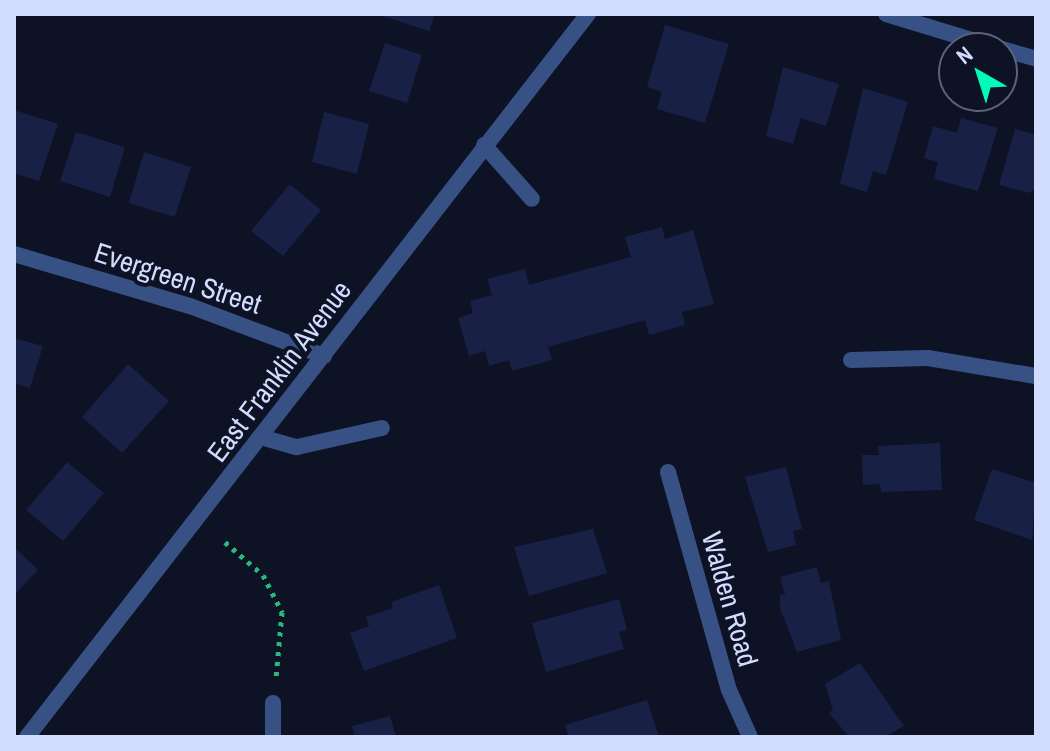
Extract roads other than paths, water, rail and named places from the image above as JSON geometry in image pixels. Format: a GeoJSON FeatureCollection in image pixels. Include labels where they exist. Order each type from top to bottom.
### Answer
{"type":"FeatureCollection","features":[{"type":"Feature","properties":{"kind":"street","name":"East Franklin Avenue"},"geometry":{"type":"LineString","coordinates":[[570,35],[575,14]]}},
{"type":"Feature","properties":{"kind":"street","name":"East Franklin Avenue"},"geometry":{"type":"LineString","coordinates":[[27,737],[588,14]]}},
{"type":"Feature","properties":{"kind":"street"},"geometry":{"type":"LineString","coordinates":[[886,14],[946,32]]}},
{"type":"Feature","properties":{"kind":"street"},"geometry":{"type":"LineString","coordinates":[[484,145],[532,199]]}},
{"type":"Feature","properties":{"kind":"street","name":"Evergreen Street"},"geometry":{"type":"LineString","coordinates":[[14,254],[190,306],[324,356]]}},
{"type":"Feature","properties":{"kind":"street"},"geometry":{"type":"LineString","coordinates":[[851,360],[928,358],[1036,376]]}},
{"type":"Feature","properties":{"kind":"street"},"geometry":{"type":"LineString","coordinates":[[261,437],[297,447],[382,428]]}},
{"type":"Feature","properties":{"kind":"street","name":"Walden Road"},"geometry":{"type":"LineString","coordinates":[[668,472],[729,690],[750,737]]}},
{"type":"Feature","properties":{"kind":"street"},"geometry":{"type":"LineString","coordinates":[[273,703],[273,737]]}}]}
